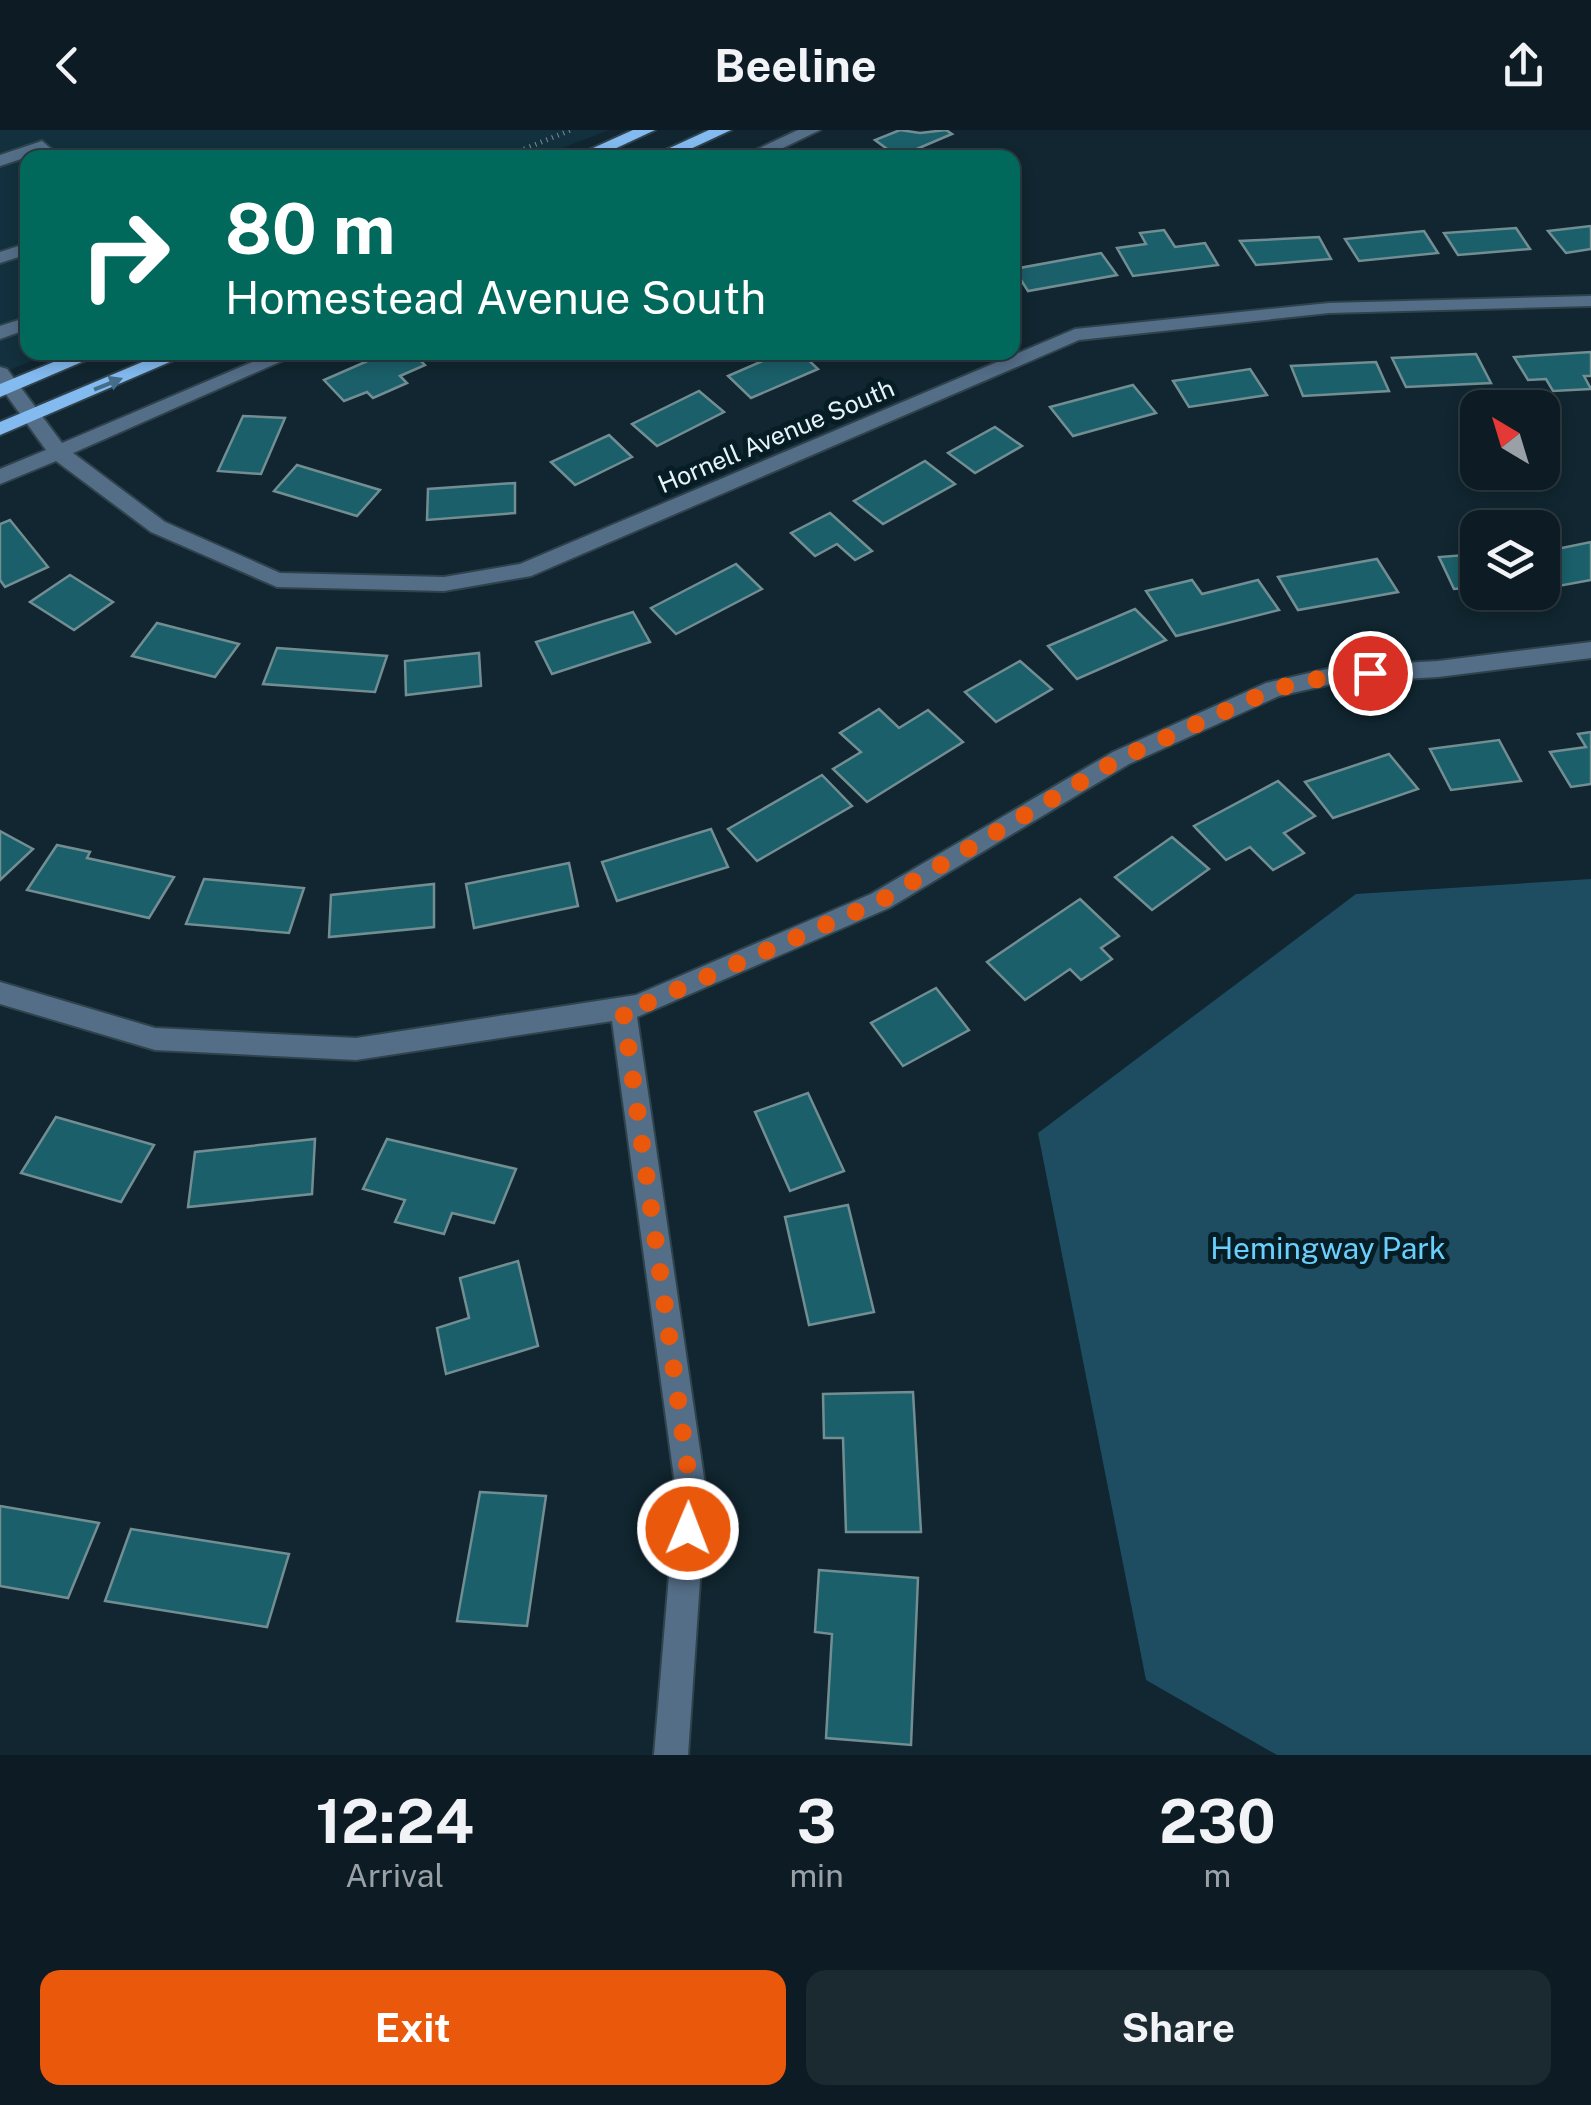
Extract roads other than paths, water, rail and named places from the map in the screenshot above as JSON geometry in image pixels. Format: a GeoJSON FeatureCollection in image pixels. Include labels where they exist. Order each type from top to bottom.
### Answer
{"type":"FeatureCollection","features":[{"type":"Feature","properties":{"kind":"main road"},"geometry":{"type":"LineString","coordinates":[[597,150],[646,130]]}},
{"type":"Feature","properties":{"kind":"main road"},"geometry":{"type":"LineString","coordinates":[[675,150],[722,130]]}},
{"type":"Feature","properties":{"kind":"main road"},"geometry":{"type":"LineString","coordinates":[[4,384],[73,360]]}},
{"type":"Feature","properties":{"kind":"main road"},"geometry":{"type":"LineString","coordinates":[[0,428],[165,360]]}},
{"type":"Feature","properties":{"kind":"street"},"geometry":{"type":"LineString","coordinates":[[766,150],[812,130]]}},
{"type":"Feature","properties":{"kind":"street","name":"Hornell Avenue South"},"geometry":{"type":"LineString","coordinates":[[1020,359],[1075,336],[1329,308],[1591,301]]}},
{"type":"Feature","properties":{"kind":"street"},"geometry":{"type":"LineString","coordinates":[[0,477],[275,360]]}},
{"type":"Feature","properties":{"kind":"street","name":"Hornell Avenue South"},"geometry":{"type":"LineString","coordinates":[[4,384],[60,453],[158,527],[277,580],[444,584],[524,571],[1019,360]]}},
{"type":"Feature","properties":{"kind":"street"},"geometry":{"type":"LineString","coordinates":[[0,993],[155,1039],[356,1049],[640,1006],[880,901],[1121,758],[1274,689],[1336,675],[1438,669],[1591,650]]}},
{"type":"Feature","properties":{"kind":"street"},"geometry":{"type":"LineString","coordinates":[[623,1009],[691,1492],[672,1755]]}},
{"type":"Feature","properties":{"kind":"park label","name":"Hemingway Park"},"geometry":{"type":"Point","coordinates":[1328,1249]}}]}
